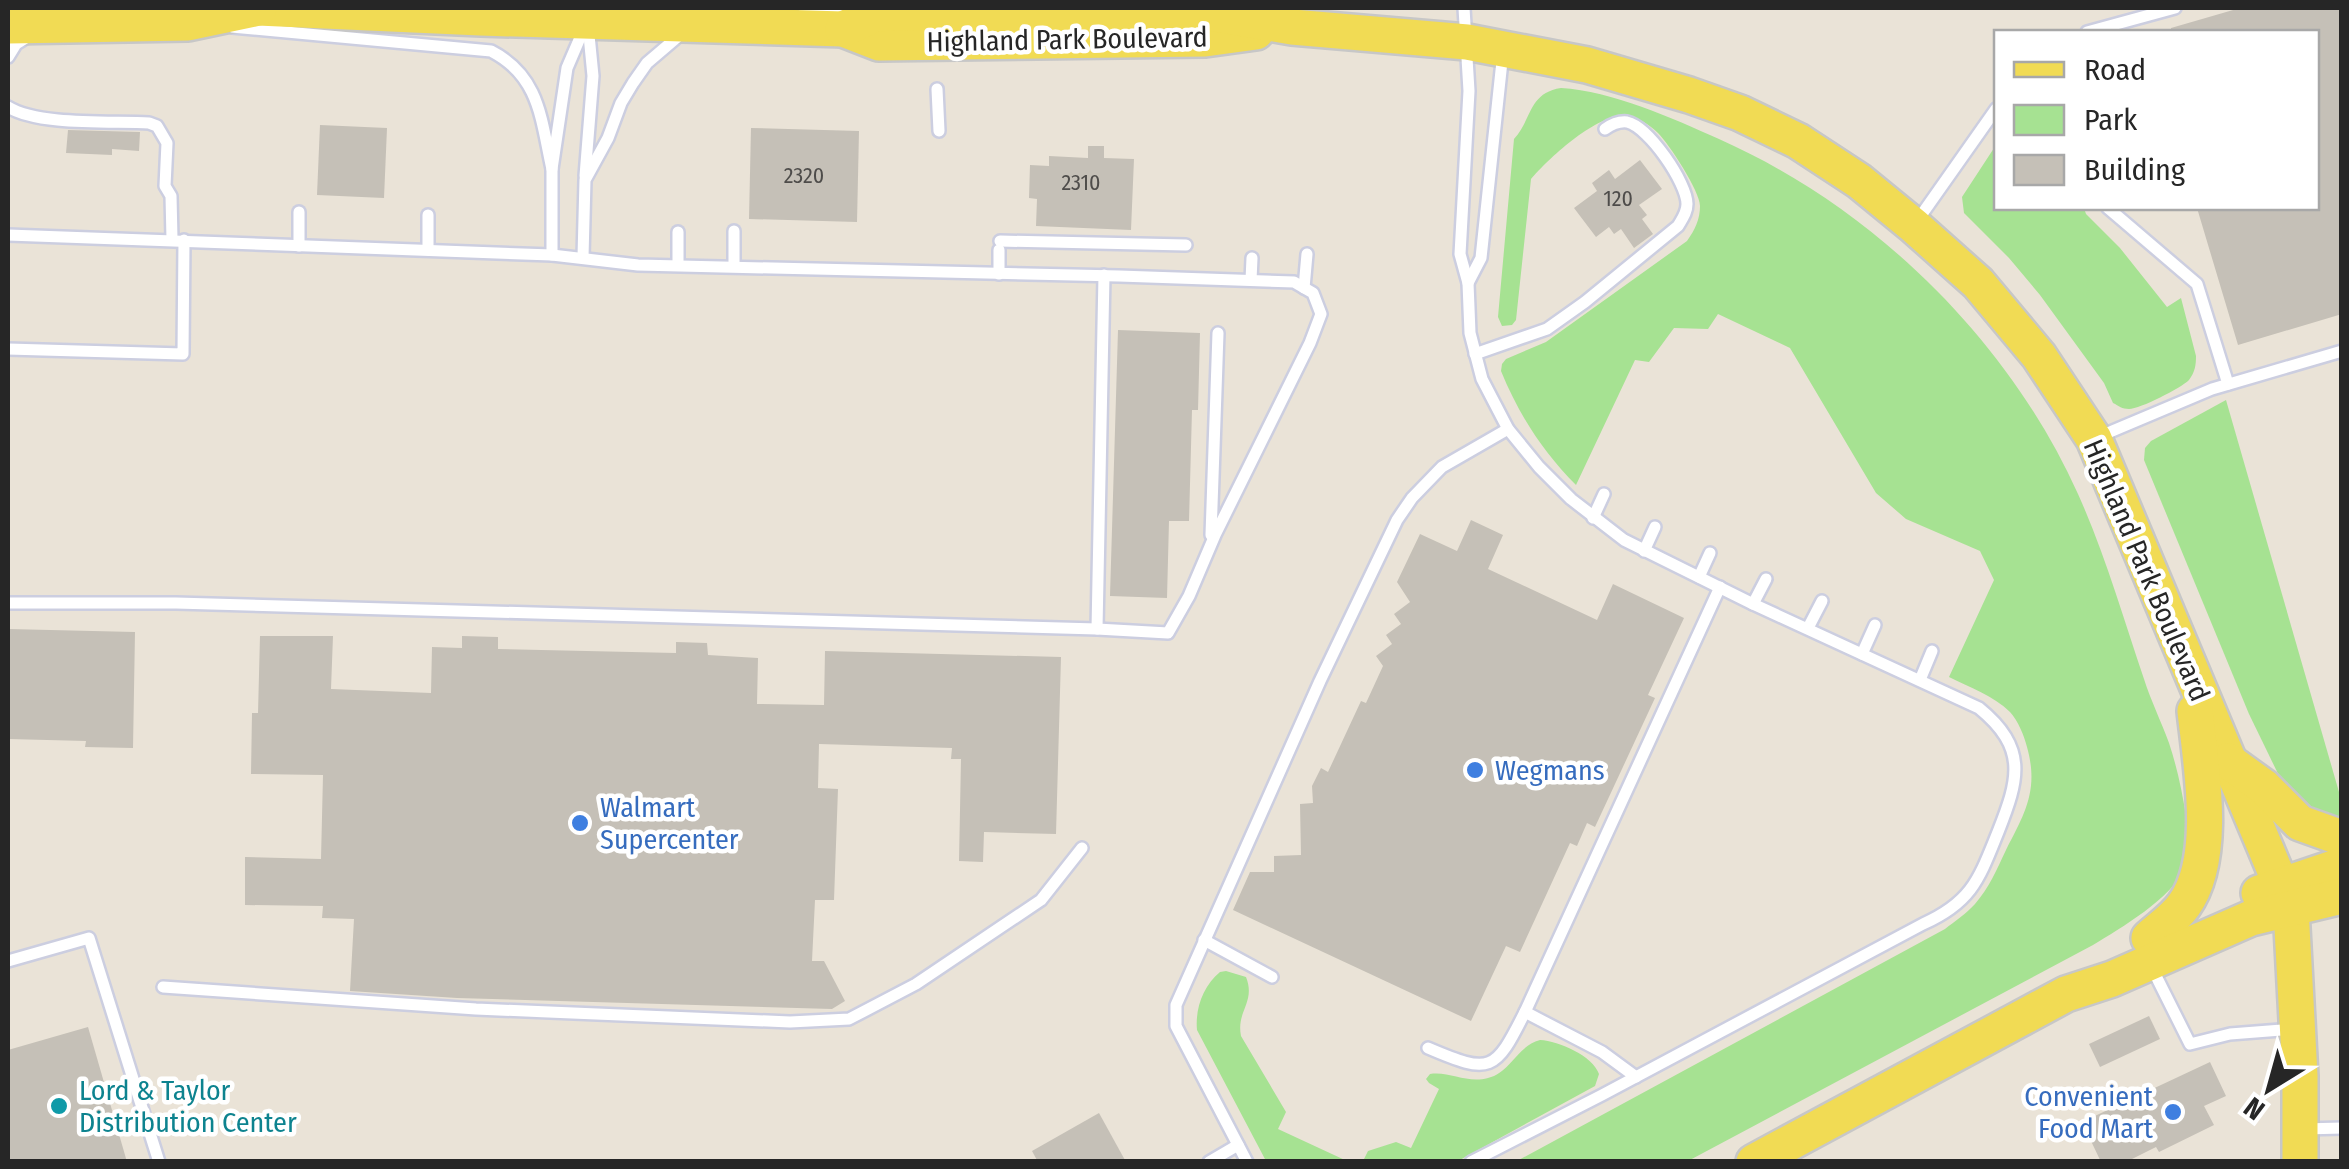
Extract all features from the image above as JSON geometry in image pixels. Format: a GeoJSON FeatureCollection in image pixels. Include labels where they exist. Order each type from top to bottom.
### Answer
{"type":"FeatureCollection","features":[{"type":"Feature","properties":{"kind":"main road","name":"Highland Park Boulevard"},"geometry":{"type":"LineString","coordinates":[[8,26],[188,23],[259,8],[588,12],[696,24],[843,29],[879,43],[1205,39],[1292,28],[1466,25],[1503,50],[1588,65],[1689,95],[1740,113],[1798,141],[1859,181],[1978,283],[2038,356],[2094,439],[2285,897],[2297,1029],[2300,1146]]}},
{"type":"Feature","properties":{"kind":"main road","name":"Highland Park Boulevard"},"geometry":{"type":"LineString","coordinates":[[843,29],[885,12],[1204,12],[1292,28]]}},
{"type":"Feature","properties":{"kind":"main road"},"geometry":{"type":"LineString","coordinates":[[1754,1162],[2066,994],[2112,979],[2149,950],[2184,905],[2202,862],[2204,792],[2191,670]]}},
{"type":"Feature","properties":{"kind":"main road"},"geometry":{"type":"LineString","coordinates":[[2228,761],[2264,787],[2300,823],[2342,838]]}},
{"type":"Feature","properties":{"kind":"main road"},"geometry":{"type":"LineString","coordinates":[[2149,950],[2251,918],[2342,865]]}},
{"type":"Feature","properties":{"kind":"main road"},"geometry":{"type":"LineString","coordinates":[[2285,897],[2342,896]]}},
{"type":"Feature","properties":{"kind":"lane"},"geometry":{"type":"LineString","coordinates":[[804,8],[885,12]]}},
{"type":"Feature","properties":{"kind":"lane"},"geometry":{"type":"LineString","coordinates":[[2094,30],[2175,8]]}},
{"type":"Feature","properties":{"kind":"lane"},"geometry":{"type":"LineString","coordinates":[[552,255],[552,168],[567,68],[588,12]]}},
{"type":"Feature","properties":{"kind":"lane"},"geometry":{"type":"LineString","coordinates":[[583,257],[593,76],[588,12]]}},
{"type":"Feature","properties":{"kind":"lane"},"geometry":{"type":"LineString","coordinates":[[188,23],[490,51],[521,72],[536,100],[552,168]]}},
{"type":"Feature","properties":{"kind":"lane"},"geometry":{"type":"LineString","coordinates":[[585,180],[646,62],[696,24]]}},
{"type":"Feature","properties":{"kind":"lane"},"geometry":{"type":"LineString","coordinates":[[1466,25],[1469,90],[1460,254],[1468,283],[1470,333],[1482,379],[1508,429],[1571,500],[1624,540],[1979,708],[2006,736],[2013,756],[2015,787],[1975,885],[1944,914],[1471,1162]]}},
{"type":"Feature","properties":{"kind":"lane"},"geometry":{"type":"LineString","coordinates":[[8,58],[16,44],[28,36],[106,26]]}},
{"type":"Feature","properties":{"kind":"lane"},"geometry":{"type":"LineString","coordinates":[[1468,283],[1482,258],[1503,50]]}},
{"type":"Feature","properties":{"kind":"lane"},"geometry":{"type":"LineString","coordinates":[[937,88],[938,131]]}},
{"type":"Feature","properties":{"kind":"lane"},"geometry":{"type":"LineString","coordinates":[[8,107],[50,119],[149,122],[157,126],[167,143],[166,186],[178,240],[182,354],[8,349]]}},
{"type":"Feature","properties":{"kind":"lane"},"geometry":{"type":"LineString","coordinates":[[1914,226],[1994,112]]}},
{"type":"Feature","properties":{"kind":"lane"},"geometry":{"type":"LineString","coordinates":[[1476,354],[1547,329],[1678,226],[1685,214],[1683,189],[1648,134],[1626,122],[1616,122],[1605,129]]}},
{"type":"Feature","properties":{"kind":"lane"},"geometry":{"type":"LineString","coordinates":[[2110,210],[2197,284],[2228,384]]}},
{"type":"Feature","properties":{"kind":"lane"},"geometry":{"type":"LineString","coordinates":[[299,212],[299,246]]}},
{"type":"Feature","properties":{"kind":"lane"},"geometry":{"type":"LineString","coordinates":[[428,215],[428,250]]}},
{"type":"Feature","properties":{"kind":"lane"},"geometry":{"type":"LineString","coordinates":[[734,231],[734,266]]}},
{"type":"Feature","properties":{"kind":"lane"},"geometry":{"type":"LineString","coordinates":[[678,232],[678,265]]}},
{"type":"Feature","properties":{"kind":"lane"},"geometry":{"type":"LineString","coordinates":[[8,235],[552,255],[638,264],[1294,282],[1313,293],[1321,314],[1168,633],[176,603],[8,603]]}},
{"type":"Feature","properties":{"kind":"lane"},"geometry":{"type":"LineString","coordinates":[[999,274],[999,246],[1186,245]]}},
{"type":"Feature","properties":{"kind":"lane"},"geometry":{"type":"LineString","coordinates":[[1304,288],[1307,254]]}},
{"type":"Feature","properties":{"kind":"lane"},"geometry":{"type":"LineString","coordinates":[[1251,280],[1252,258]]}},
{"type":"Feature","properties":{"kind":"lane"},"geometry":{"type":"LineString","coordinates":[[1097,629],[1104,275]]}},
{"type":"Feature","properties":{"kind":"lane"},"geometry":{"type":"LineString","coordinates":[[1211,544],[1218,333]]}},
{"type":"Feature","properties":{"kind":"lane"},"geometry":{"type":"LineString","coordinates":[[2094,439],[2228,384],[2342,351]]}},
{"type":"Feature","properties":{"kind":"lane"},"geometry":{"type":"LineString","coordinates":[[1248,1162],[1176,1026],[1176,1005],[1320,681],[1397,520],[1442,467],[1508,429]]}},
{"type":"Feature","properties":{"kind":"lane"},"geometry":{"type":"LineString","coordinates":[[1594,518],[1604,494]]}},
{"type":"Feature","properties":{"kind":"lane"},"geometry":{"type":"LineString","coordinates":[[1644,551],[1654,528]]}},
{"type":"Feature","properties":{"kind":"lane"},"geometry":{"type":"LineString","coordinates":[[1699,577],[1710,553]]}},
{"type":"Feature","properties":{"kind":"lane"},"geometry":{"type":"LineString","coordinates":[[1753,604],[1766,579]]}},
{"type":"Feature","properties":{"kind":"lane"},"geometry":{"type":"LineString","coordinates":[[1428,1048],[1472,1065],[1487,1065],[1506,1049],[1720,587]]}},
{"type":"Feature","properties":{"kind":"lane"},"geometry":{"type":"LineString","coordinates":[[1808,628],[1822,602]]}},
{"type":"Feature","properties":{"kind":"lane"},"geometry":{"type":"LineString","coordinates":[[1862,654],[1875,625]]}},
{"type":"Feature","properties":{"kind":"lane"},"geometry":{"type":"LineString","coordinates":[[1920,680],[1932,652]]}},
{"type":"Feature","properties":{"kind":"lane"},"geometry":{"type":"LineString","coordinates":[[164,987],[476,1009],[790,1022],[849,1019],[916,984],[1041,900],[1082,848]]}},
{"type":"Feature","properties":{"kind":"lane"},"geometry":{"type":"LineString","coordinates":[[8,961],[89,938],[159,1162]]}},
{"type":"Feature","properties":{"kind":"lane"},"geometry":{"type":"LineString","coordinates":[[1204,940],[1272,977]]}},
{"type":"Feature","properties":{"kind":"lane"},"geometry":{"type":"LineString","coordinates":[[2149,950],[2190,1044],[2230,1034],[2297,1029]]}},
{"type":"Feature","properties":{"kind":"lane"},"geometry":{"type":"LineString","coordinates":[[1525,1012],[1602,1052],[1636,1077]]}},
{"type":"Feature","properties":{"kind":"lane"},"geometry":{"type":"LineString","coordinates":[[2300,1146],[2342,1128]]}},
{"type":"Feature","properties":{"kind":"lane"},"geometry":{"type":"LineString","coordinates":[[1209,1162],[1238,1145]]}},
{"type":"Feature","properties":{"kind":"green space"},"geometry":{"type":"Polygon","coordinates":[[[1561,88],[1601,94],[1642,107],[1776,168],[1831,202],[1882,241],[1975,332],[2049,437],[2088,517],[2172,752],[2189,836],[2187,861],[2178,879],[2158,901],[2117,930],[1688,1161],[1517,1161],[1945,929],[1975,904],[1996,871],[2028,801],[2030,762],[2022,733],[2010,712],[1949,677],[1994,580],[1980,551],[1906,519],[1876,493],[1790,348],[1718,314],[1708,329],[1674,328],[1649,362],[1635,360],[1576,485],[1533,432],[1501,371],[1502,364],[1546,342],[1687,241],[1700,211],[1699,199],[1683,168],[1651,127],[1625,116],[1600,122],[1561,150],[1531,179],[1516,320],[1512,325],[1502,326],[1498,317],[1514,139],[1536,101],[1561,88]]]}},
{"type":"Feature","properties":{"kind":"green space"},"geometry":{"type":"Polygon","coordinates":[[[1994,148],[1994,210],[2085,210],[2167,307],[2181,298],[2196,356],[2189,380],[2134,408],[2113,403],[2104,383],[2040,295],[1964,213],[1962,197],[1994,148]]]}},
{"type":"Feature","properties":{"kind":"green space"},"geometry":{"type":"Polygon","coordinates":[[[2226,400],[2341,799],[2341,825],[2317,818],[2283,784],[2249,714],[2144,460],[2145,448],[2151,441],[2226,400]]]}},
{"type":"Feature","properties":{"kind":"green space"},"geometry":{"type":"Polygon","coordinates":[[[1220,972],[1246,977],[1249,993],[1241,1036],[1286,1112],[1278,1129],[1347,1161],[1266,1161],[1197,1030],[1205,991],[1220,972]]]}},
{"type":"Feature","properties":{"kind":"green space"},"geometry":{"type":"Polygon","coordinates":[[[1540,1040],[1565,1046],[1590,1061],[1599,1074],[1595,1086],[1458,1161],[1363,1161],[1368,1151],[1396,1142],[1411,1148],[1439,1089],[1426,1079],[1430,1074],[1488,1078],[1540,1040]]]}},
{"type":"Feature","properties":{"kind":"building"},"geometry":{"type":"Polygon","coordinates":[[[2240,8],[2342,8],[2342,314],[2238,345],[2198,210],[2319,210],[2319,30],[2171,28],[2240,8]]]}},
{"type":"Feature","properties":{"kind":"building"},"geometry":{"type":"Polygon","coordinates":[[[320,125],[387,128],[384,198],[317,195],[320,125]]]}},
{"type":"Feature","properties":{"kind":"building"},"geometry":{"type":"Polygon","coordinates":[[[751,128],[859,131],[857,222],[749,219],[751,128]]]}},
{"type":"Feature","properties":{"kind":"building"},"geometry":{"type":"Polygon","coordinates":[[[68,130],[140,132],[139,151],[112,149],[112,155],[66,153],[68,130]]]}},
{"type":"Feature","properties":{"kind":"building"},"geometry":{"type":"Polygon","coordinates":[[[1088,146],[1104,146],[1104,158],[1134,159],[1131,230],[1036,226],[1037,199],[1029,198],[1030,165],[1049,166],[1049,156],[1088,158],[1088,146]]]}},
{"type":"Feature","properties":{"kind":"building"},"geometry":{"type":"Polygon","coordinates":[[[1640,160],[1662,189],[1639,205],[1647,215],[1642,219],[1653,234],[1634,248],[1621,229],[1614,234],[1609,227],[1596,237],[1574,208],[1597,191],[1592,183],[1609,170],[1615,179],[1640,160]]]}},
{"type":"Feature","properties":{"kind":"building"},"geometry":{"type":"Polygon","coordinates":[[[1118,330],[1200,333],[1198,410],[1192,410],[1189,521],[1169,521],[1167,598],[1110,596],[1118,330]]]}},
{"type":"Feature","properties":{"kind":"building","name":"Wegmans"},"geometry":{"type":"Polygon","coordinates":[[[1471,520],[1503,535],[1488,569],[1597,620],[1613,584],[1684,618],[1648,695],[1655,698],[1595,827],[1587,823],[1577,846],[1570,843],[1520,952],[1506,946],[1471,1021],[1233,910],[1250,872],[1274,872],[1274,856],[1301,855],[1300,804],[1313,803],[1312,786],[1321,768],[1328,772],[1361,701],[1366,703],[1383,666],[1376,656],[1392,644],[1386,635],[1401,624],[1394,614],[1410,602],[1397,582],[1420,534],[1457,551],[1471,520]]]}},
{"type":"Feature","properties":{"kind":"building"},"geometry":{"type":"Polygon","coordinates":[[[8,629],[135,632],[133,748],[85,747],[86,741],[8,739],[8,629]]]}},
{"type":"Feature","properties":{"kind":"building","name":"Walmart Supercenter"},"geometry":{"type":"Polygon","coordinates":[[[260,636],[333,636],[331,689],[431,693],[432,647],[462,648],[462,636],[498,637],[498,649],[676,653],[676,642],[707,643],[708,655],[758,658],[757,704],[824,705],[825,651],[1061,657],[1056,834],[984,832],[983,862],[959,861],[961,759],[951,759],[952,748],[819,744],[818,788],[838,789],[834,900],[815,900],[812,961],[824,961],[845,1001],[832,1009],[457,998],[350,991],[354,919],[322,918],[323,906],[245,905],[245,857],[321,859],[323,775],[251,774],[252,713],[258,713],[260,636]]]}},
{"type":"Feature","properties":{"kind":"building"},"geometry":{"type":"Polygon","coordinates":[[[2149,1016],[2160,1039],[2100,1067],[2089,1044],[2149,1016]]]}},
{"type":"Feature","properties":{"kind":"building","name":"Lord & Taylor Distribution Center"},"geometry":{"type":"Polygon","coordinates":[[[88,1027],[127,1162],[8,1162],[8,1050],[88,1027]]]}},
{"type":"Feature","properties":{"kind":"building"},"geometry":{"type":"Polygon","coordinates":[[[2210,1062],[2226,1096],[2204,1106],[2214,1125],[2159,1152],[2156,1147],[2126,1162],[2101,1162],[2082,1122],[2210,1062]]]}},
{"type":"Feature","properties":{"kind":"building"},"geometry":{"type":"Polygon","coordinates":[[[1099,1113],[1126,1162],[1038,1162],[1032,1151],[1099,1113]]]}},
{"type":"Feature","properties":{"kind":"place","name":"Wegmans"},"geometry":{"type":"Point","coordinates":[1475,770]}},
{"type":"Feature","properties":{"kind":"place","name":"Walmart Supercenter"},"geometry":{"type":"Point","coordinates":[580,823]}},
{"type":"Feature","properties":{"kind":"place","name":"Lord & Taylor Distribution Center"},"geometry":{"type":"Point","coordinates":[59,1106]}},
{"type":"Feature","properties":{"kind":"place","name":"Convenient Food Mart"},"geometry":{"type":"Point","coordinates":[2173,1112]}}]}
